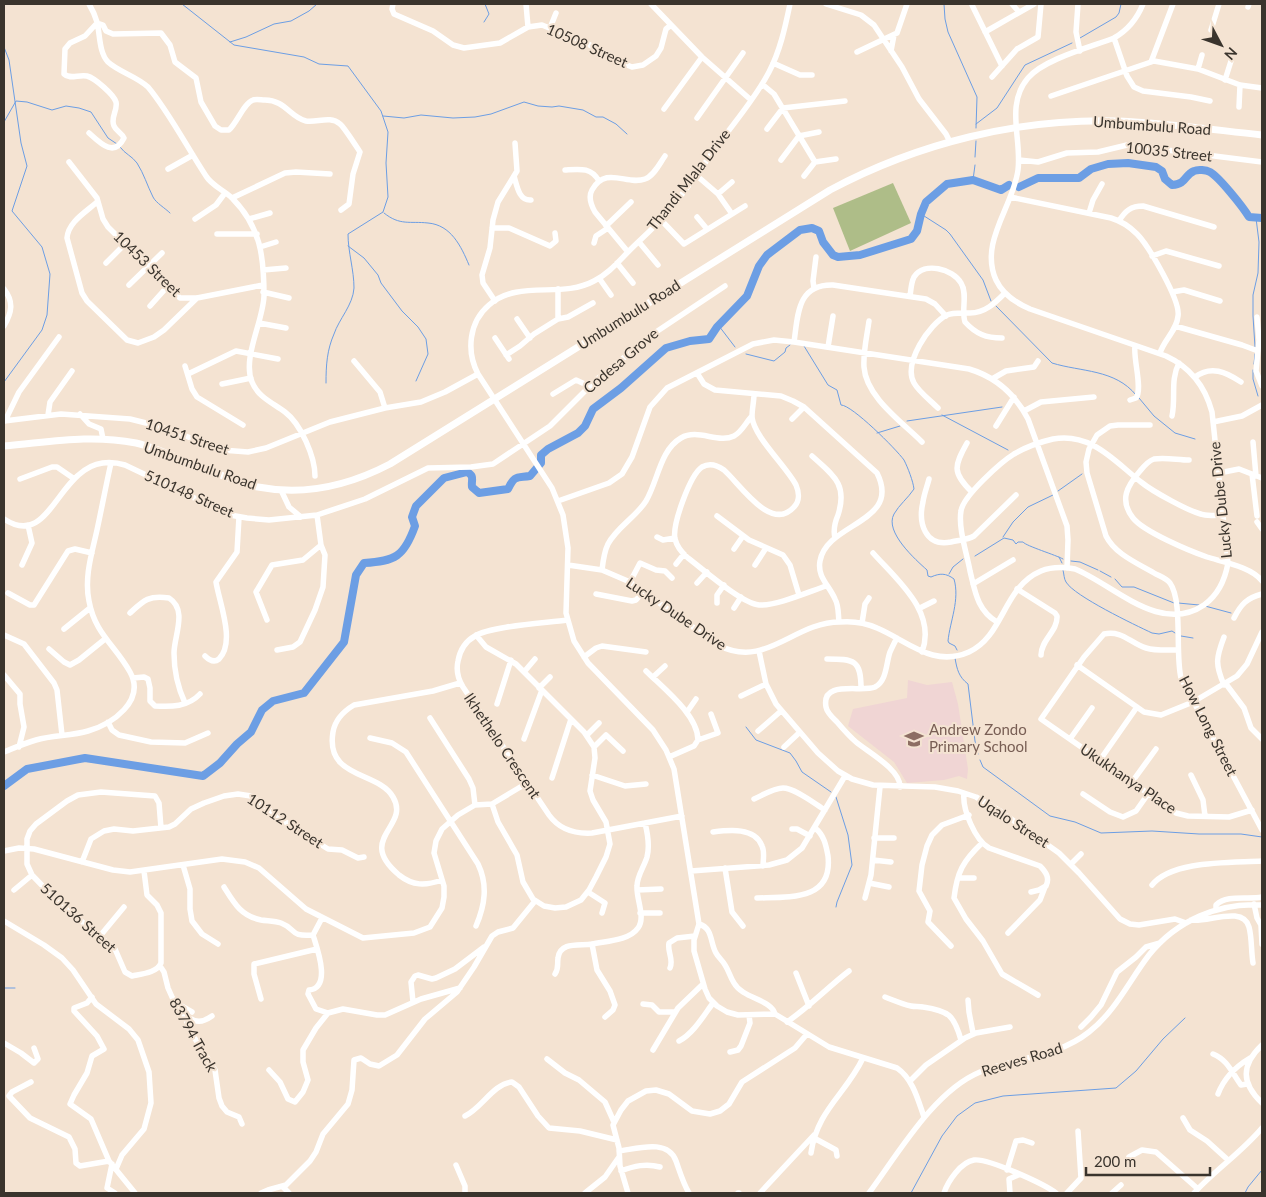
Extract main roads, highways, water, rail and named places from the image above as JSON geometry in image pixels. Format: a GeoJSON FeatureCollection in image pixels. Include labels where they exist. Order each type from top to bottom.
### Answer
{"type":"FeatureCollection","features":[{"type":"Feature","properties":{"kind":"main road","name":"Umbumbulu Road"},"geometry":{"type":"LineString","coordinates":[[4,446],[72,438],[103,439],[139,444],[246,484],[281,490],[319,489],[348,482],[367,476],[390,464],[830,190],[888,163],[950,142],[1016,127],[1041,124],[1118,121],[1262,135]]}},
{"type":"Feature","properties":{"kind":"waterway"},"geometry":{"type":"LineString","coordinates":[[182,4],[234,45],[304,57],[319,64],[348,66],[381,111],[388,132],[386,163],[388,197],[383,212],[348,234],[354,288],[349,306],[336,328],[330,346],[326,383]]}},
{"type":"Feature","properties":{"kind":"waterway"},"geometry":{"type":"LineString","coordinates":[[230,42],[274,24],[291,21],[317,4]]}},
{"type":"Feature","properties":{"kind":"waterway"},"geometry":{"type":"LineString","coordinates":[[484,22],[489,14],[485,4]]}},
{"type":"Feature","properties":{"kind":"waterway"},"geometry":{"type":"LineString","coordinates":[[944,4],[948,32],[977,97],[976,128]]}},
{"type":"Feature","properties":{"kind":"waterway"},"geometry":{"type":"LineString","coordinates":[[1080,38],[1116,17],[1121,4]]}},
{"type":"Feature","properties":{"kind":"waterway"},"geometry":{"type":"LineString","coordinates":[[976,124],[997,108],[1025,65],[1072,43]]}},
{"type":"Feature","properties":{"kind":"waterway"},"geometry":{"type":"LineString","coordinates":[[4,47],[9,60],[21,143],[27,166],[12,211],[42,247],[50,274],[47,315],[42,330],[4,382]]}},
{"type":"Feature","properties":{"kind":"waterway"},"geometry":{"type":"LineString","coordinates":[[4,122],[16,101],[27,102],[52,110],[66,106],[79,108],[91,112],[108,138],[117,144]]}},
{"type":"Feature","properties":{"kind":"waterway"},"geometry":{"type":"LineString","coordinates":[[383,116],[404,118],[421,115],[453,118],[475,117],[491,114],[524,102],[538,106],[559,106],[583,110],[616,124],[627,134]]}},
{"type":"Feature","properties":{"kind":"waterway"},"geometry":{"type":"LineString","coordinates":[[975,157],[976,141]]}},
{"type":"Feature","properties":{"kind":"waterway"},"geometry":{"type":"LineString","coordinates":[[120,147],[137,163],[154,199],[170,213]]}},
{"type":"Feature","properties":{"kind":"waterway"},"geometry":{"type":"LineString","coordinates":[[1019,187],[1038,178],[1079,178],[1091,169],[1108,164],[1128,163],[1156,167],[1162,171],[1165,179],[1172,185],[1180,183],[1194,171],[1204,170],[1210,172],[1219,180],[1249,217],[1262,218]]}},
{"type":"Feature","properties":{"kind":"waterway"},"geometry":{"type":"LineString","coordinates":[[973,180],[975,165]]}},
{"type":"Feature","properties":{"kind":"waterway"},"geometry":{"type":"LineString","coordinates":[[4,786],[27,769],[85,758],[203,776],[220,763],[251,732],[262,710],[273,701],[304,693],[344,642],[356,575],[364,563],[391,559],[402,551],[407,545],[415,526],[412,517],[416,506],[444,478],[467,472],[472,477],[472,487],[479,493],[508,489],[516,478],[530,476],[541,463],[541,455],[548,449],[578,433],[585,426],[593,409],[621,388],[666,348],[690,341],[709,339],[717,327],[747,296],[759,266],[767,255],[800,230],[812,228],[819,231],[823,242],[833,255],[838,257],[860,255],[911,239],[917,231],[926,202],[947,184],[973,180],[1001,190],[1009,185]]}},
{"type":"Feature","properties":{"kind":"waterway"},"geometry":{"type":"LineString","coordinates":[[384,213],[395,220],[428,223],[443,228],[459,244],[469,265]]}},
{"type":"Feature","properties":{"kind":"waterway"},"geometry":{"type":"LineString","coordinates":[[921,214],[950,234],[983,280],[991,301]]}},
{"type":"Feature","properties":{"kind":"waterway"},"geometry":{"type":"LineString","coordinates":[[1255,347],[1253,295],[1258,273],[1259,242],[1256,218]]}},
{"type":"Feature","properties":{"kind":"waterway"},"geometry":{"type":"LineString","coordinates":[[348,246],[364,258],[402,311],[418,327],[426,339],[428,354],[416,381]]}},
{"type":"Feature","properties":{"kind":"waterway"},"geometry":{"type":"LineString","coordinates":[[996,306],[1052,363],[1108,376],[1118,380],[1136,395]]}},
{"type":"Feature","properties":{"kind":"waterway"},"geometry":{"type":"LineString","coordinates":[[719,326],[735,347]]}},
{"type":"Feature","properties":{"kind":"waterway"},"geometry":{"type":"LineString","coordinates":[[746,354],[774,361],[790,345]]}},
{"type":"Feature","properties":{"kind":"waterway"},"geometry":{"type":"LineString","coordinates":[[804,346],[828,385],[837,390],[841,405],[847,407],[864,420],[904,460],[914,489],[894,514],[892,521],[893,529],[903,545],[927,570],[928,576],[943,574],[954,579],[956,595],[948,641],[957,650]]}},
{"type":"Feature","properties":{"kind":"waterway"},"geometry":{"type":"LineString","coordinates":[[1254,364],[1255,354]]}},
{"type":"Feature","properties":{"kind":"waterway"},"geometry":{"type":"LineString","coordinates":[[1253,370],[1253,379],[1258,396]]}},
{"type":"Feature","properties":{"kind":"waterway"},"geometry":{"type":"LineString","coordinates":[[1139,398],[1154,416],[1175,433],[1195,439]]}},
{"type":"Feature","properties":{"kind":"waterway"},"geometry":{"type":"LineString","coordinates":[[907,421],[1002,407]]}},
{"type":"Feature","properties":{"kind":"waterway"},"geometry":{"type":"LineString","coordinates":[[942,415],[1008,450]]}},
{"type":"Feature","properties":{"kind":"waterway"},"geometry":{"type":"LineString","coordinates":[[877,433],[900,426]]}},
{"type":"Feature","properties":{"kind":"waterway"},"geometry":{"type":"LineString","coordinates":[[1058,491],[1082,474]]}},
{"type":"Feature","properties":{"kind":"waterway"},"geometry":{"type":"LineString","coordinates":[[1003,537],[1013,522],[1028,507],[1053,495]]}},
{"type":"Feature","properties":{"kind":"waterway"},"geometry":{"type":"LineString","coordinates":[[975,556],[1004,538],[1013,540],[1016,544],[1023,542],[1063,559]]}},
{"type":"Feature","properties":{"kind":"waterway"},"geometry":{"type":"LineString","coordinates":[[1059,557],[1062,563]]}},
{"type":"Feature","properties":{"kind":"waterway"},"geometry":{"type":"LineString","coordinates":[[949,574],[953,567],[963,559]]}},
{"type":"Feature","properties":{"kind":"waterway"},"geometry":{"type":"LineString","coordinates":[[1071,561],[1080,562],[1098,570]]}},
{"type":"Feature","properties":{"kind":"waterway"},"geometry":{"type":"LineString","coordinates":[[1063,570],[1065,581],[1071,588],[1106,610],[1152,633],[1159,634],[1172,631],[1175,633]]}},
{"type":"Feature","properties":{"kind":"waterway"},"geometry":{"type":"LineString","coordinates":[[1100,571],[1111,577]]}},
{"type":"Feature","properties":{"kind":"waterway"},"geometry":{"type":"LineString","coordinates":[[1115,579],[1122,587],[1134,587],[1174,603]]}},
{"type":"Feature","properties":{"kind":"waterway"},"geometry":{"type":"LineString","coordinates":[[1178,603],[1199,605]]}},
{"type":"Feature","properties":{"kind":"waterway"},"geometry":{"type":"LineString","coordinates":[[1205,606],[1231,613]]}},
{"type":"Feature","properties":{"kind":"waterway"},"geometry":{"type":"LineString","coordinates":[[1181,636],[1193,638]]}},
{"type":"Feature","properties":{"kind":"waterway"},"geometry":{"type":"LineString","coordinates":[[955,658],[959,673],[968,684],[978,754]]}},
{"type":"Feature","properties":{"kind":"waterway"},"geometry":{"type":"LineString","coordinates":[[746,727],[756,740],[790,753],[802,772],[831,792]]}},
{"type":"Feature","properties":{"kind":"waterway"},"geometry":{"type":"LineString","coordinates":[[980,760],[983,767],[1050,816],[1075,822],[1101,833],[1152,831],[1241,834],[1262,837]]}},
{"type":"Feature","properties":{"kind":"waterway"},"geometry":{"type":"LineString","coordinates":[[836,797],[848,835],[852,865],[836,907]]}},
{"type":"Feature","properties":{"kind":"waterway"},"geometry":{"type":"LineString","coordinates":[[4,988],[15,988]]}},
{"type":"Feature","properties":{"kind":"waterway"},"geometry":{"type":"LineString","coordinates":[[911,1193],[942,1136],[957,1116],[975,1103],[1003,1096],[1116,1088],[1136,1071],[1163,1039],[1185,1018]]}},
{"type":"Feature","properties":{"kind":"waterway"},"geometry":{"type":"LineString","coordinates":[[1245,1193],[1262,1170]]}},
{"type":"Feature","properties":{"kind":"place","name":"Andrew Zondo Primary School"},"geometry":{"type":"Point","coordinates":[914,739]}}]}
